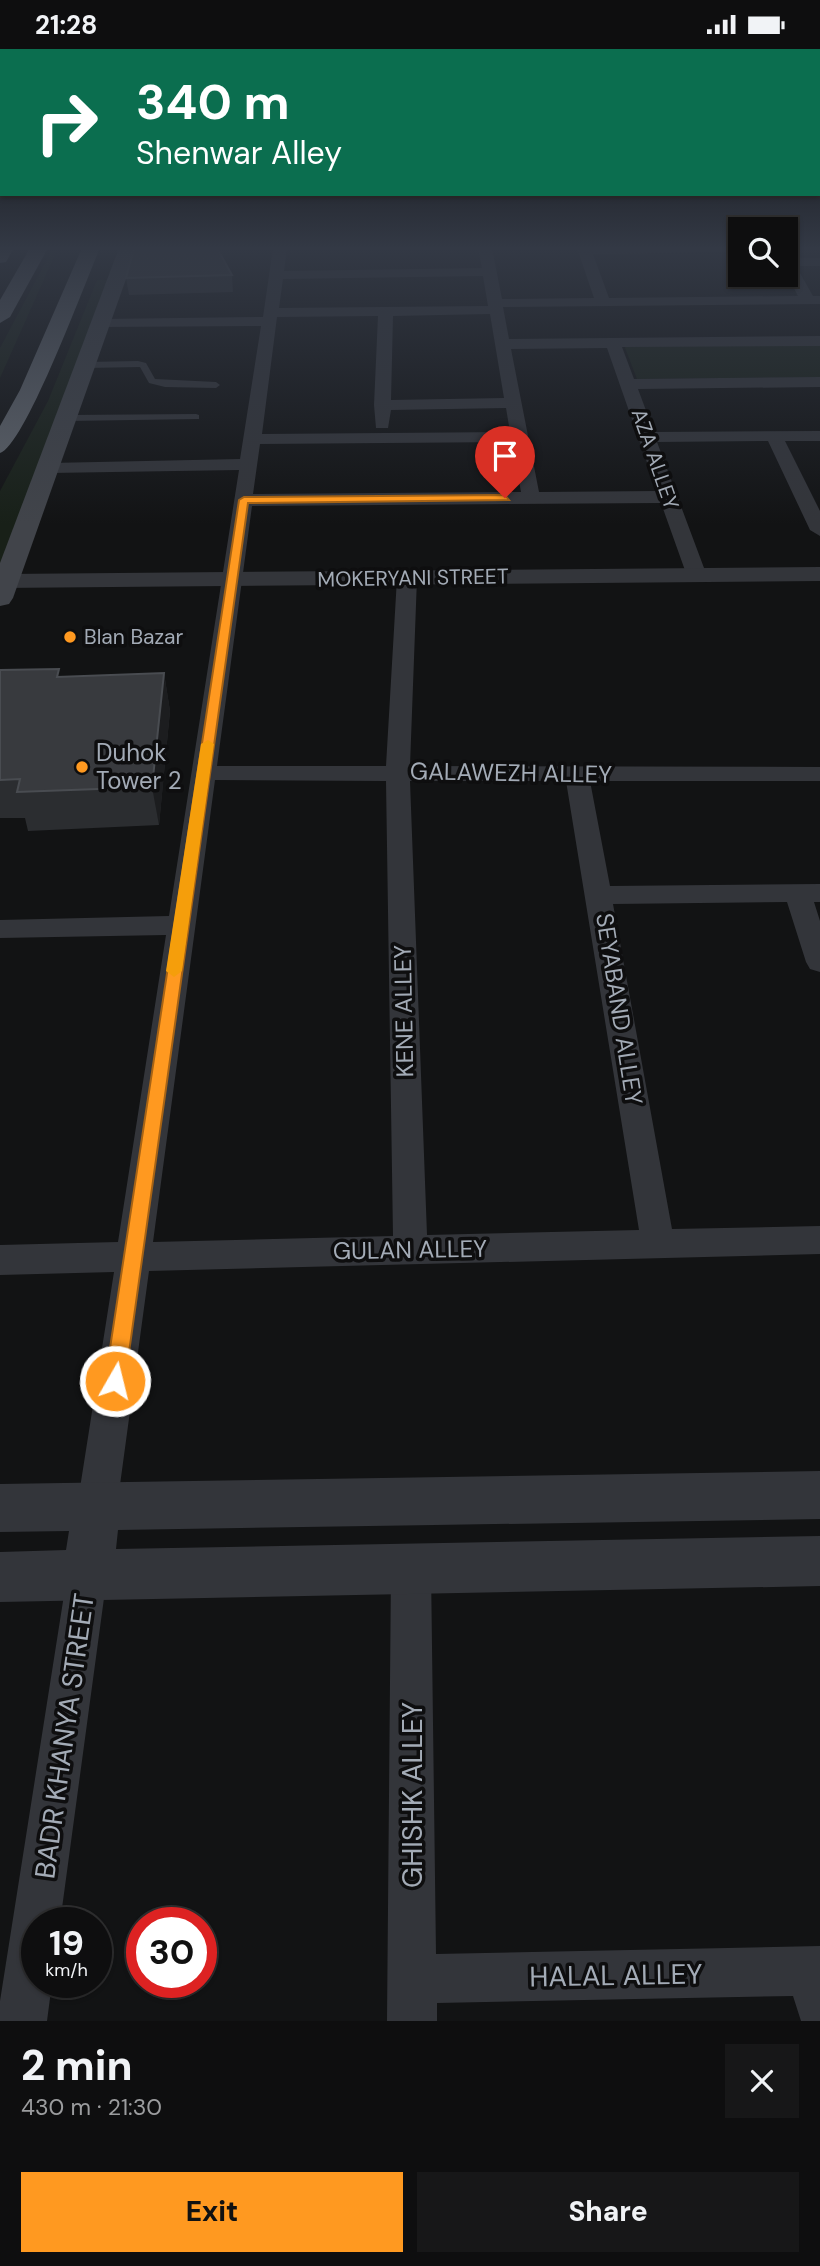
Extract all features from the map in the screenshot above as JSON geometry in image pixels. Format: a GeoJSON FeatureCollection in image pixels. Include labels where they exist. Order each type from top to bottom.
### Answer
{"type":"FeatureCollection","features":[{"type":"Feature","properties":{"kind":"highway"},"geometry":{"type":"LineString","coordinates":[[0,446],[31,390],[52,340]]}},
{"type":"Feature","properties":{"kind":"main road"},"geometry":{"type":"LineString","coordinates":[[3,590],[50,468],[94,340]]}},
{"type":"Feature","properties":{"kind":"street"},"geometry":{"type":"LineString","coordinates":[[87,1576],[203,773],[234,580],[267,340]]}},
{"type":"Feature","properties":{"kind":"street"},"geometry":{"type":"LineString","coordinates":[[382,438],[385,340]]}},
{"type":"Feature","properties":{"kind":"street"},"geometry":{"type":"LineString","coordinates":[[500,340],[531,498]]}},
{"type":"Feature","properties":{"kind":"street"},"geometry":{"type":"LineString","coordinates":[[501,344],[820,341]]}},
{"type":"Feature","properties":{"kind":"street","name":"AZA ALLEY"},"geometry":{"type":"LineString","coordinates":[[613,342],[630,384],[667,497],[698,576]]}},
{"type":"Feature","properties":{"kind":"street"},"geometry":{"type":"LineString","coordinates":[[630,384],[820,382]]}},
{"type":"Feature","properties":{"kind":"street"},"geometry":{"type":"LineString","coordinates":[[382,405],[512,403]]}},
{"type":"Feature","properties":{"kind":"street"},"geometry":{"type":"LineString","coordinates":[[774,436],[820,530]]}},
{"type":"Feature","properties":{"kind":"street"},"geometry":{"type":"LineString","coordinates":[[646,437],[820,436]]}},
{"type":"Feature","properties":{"kind":"street"},"geometry":{"type":"LineString","coordinates":[[50,468],[382,438],[520,437]]}},
{"type":"Feature","properties":{"kind":"street"},"geometry":{"type":"LineString","coordinates":[[244,500],[667,497]]}},
{"type":"Feature","properties":{"kind":"street","name":"MOKERYANI STREET"},"geometry":{"type":"LineString","coordinates":[[3,590],[234,580],[820,574]]}},
{"type":"Feature","properties":{"kind":"street","name":"KENE ALLEY"},"geometry":{"type":"LineString","coordinates":[[407,578],[398,772],[410,1250]]}},
{"type":"Feature","properties":{"kind":"street","name":"GALAWEZH ALLEY"},"geometry":{"type":"LineString","coordinates":[[203,773],[820,774]]}},
{"type":"Feature","properties":{"kind":"street","name":"SEYABAND ALLEY"},"geometry":{"type":"LineString","coordinates":[[577,774],[600,895],[658,1244]]}},
{"type":"Feature","properties":{"kind":"street"},"geometry":{"type":"LineString","coordinates":[[600,895],[809,893],[820,962]]}},
{"type":"Feature","properties":{"kind":"street"},"geometry":{"type":"LineString","coordinates":[[0,929],[181,925]]}},
{"type":"Feature","properties":{"kind":"street","name":"GULAN ALLEY"},"geometry":{"type":"LineString","coordinates":[[0,1260],[820,1240]]}},
{"type":"Feature","properties":{"kind":"street"},"geometry":{"type":"LineString","coordinates":[[0,1508],[820,1495]]}},
{"type":"Feature","properties":{"kind":"street"},"geometry":{"type":"LineString","coordinates":[[0,1577],[820,1561]]}},
{"type":"Feature","properties":{"kind":"street","name":"GHISHK ALLEY"},"geometry":{"type":"LineString","coordinates":[[411,1569],[413,2000]]}},
{"type":"Feature","properties":{"kind":"street","name":"BADR KHANYA STREET"},"geometry":{"type":"LineString","coordinates":[[22,2021],[87,1576]]}},
{"type":"Feature","properties":{"kind":"street","name":"HALAL ALLEY"},"geometry":{"type":"LineString","coordinates":[[413,2000],[818,1983]]}},
{"type":"Feature","properties":{"kind":"lane"},"geometry":{"type":"LineString","coordinates":[[86,365],[138,364],[143,366],[152,381],[164,384],[216,385]]}},
{"type":"Feature","properties":{"kind":"lane"},"geometry":{"type":"LineString","coordinates":[[67,418],[196,417]]}},
{"type":"Feature","properties":{"kind":"shaded area"},"geometry":{"type":"Polygon","coordinates":[[[4,340],[17,340],[0,378],[0,348],[4,340]]]}},
{"type":"Feature","properties":{"kind":"shaded area"},"geometry":{"type":"Polygon","coordinates":[[[73,340],[88,340],[0,575],[0,491],[48,401],[73,340]]]}},
{"type":"Feature","properties":{"kind":"shaded area"},"geometry":{"type":"Polygon","coordinates":[[[820,343],[820,377],[637,379],[624,345],[820,343]]]}},
{"type":"Feature","properties":{"kind":"building","name":"Duhok Tower 2"},"geometry":{"type":"Polygon","coordinates":[[[59,669],[57,677],[164,673],[152,787],[17,792],[20,779],[0,780],[0,670],[59,669]]]}},
{"type":"Feature","properties":{"kind":"slow traffic"},"geometry":{"type":"LineString","coordinates":[[174,971],[208,744]]}},
{"type":"Feature","properties":{"kind":"place","name":"Blan Bazar"},"geometry":{"type":"Point","coordinates":[70,637]}},
{"type":"Feature","properties":{"kind":"place","name":"Duhok Tower 2"},"geometry":{"type":"Point","coordinates":[82,767]}},
{"type":"Feature","properties":{"kind":"route"},"geometry":{"type":"LineString","coordinates":[[115,1381],[244,500],[505,498]]}}]}
